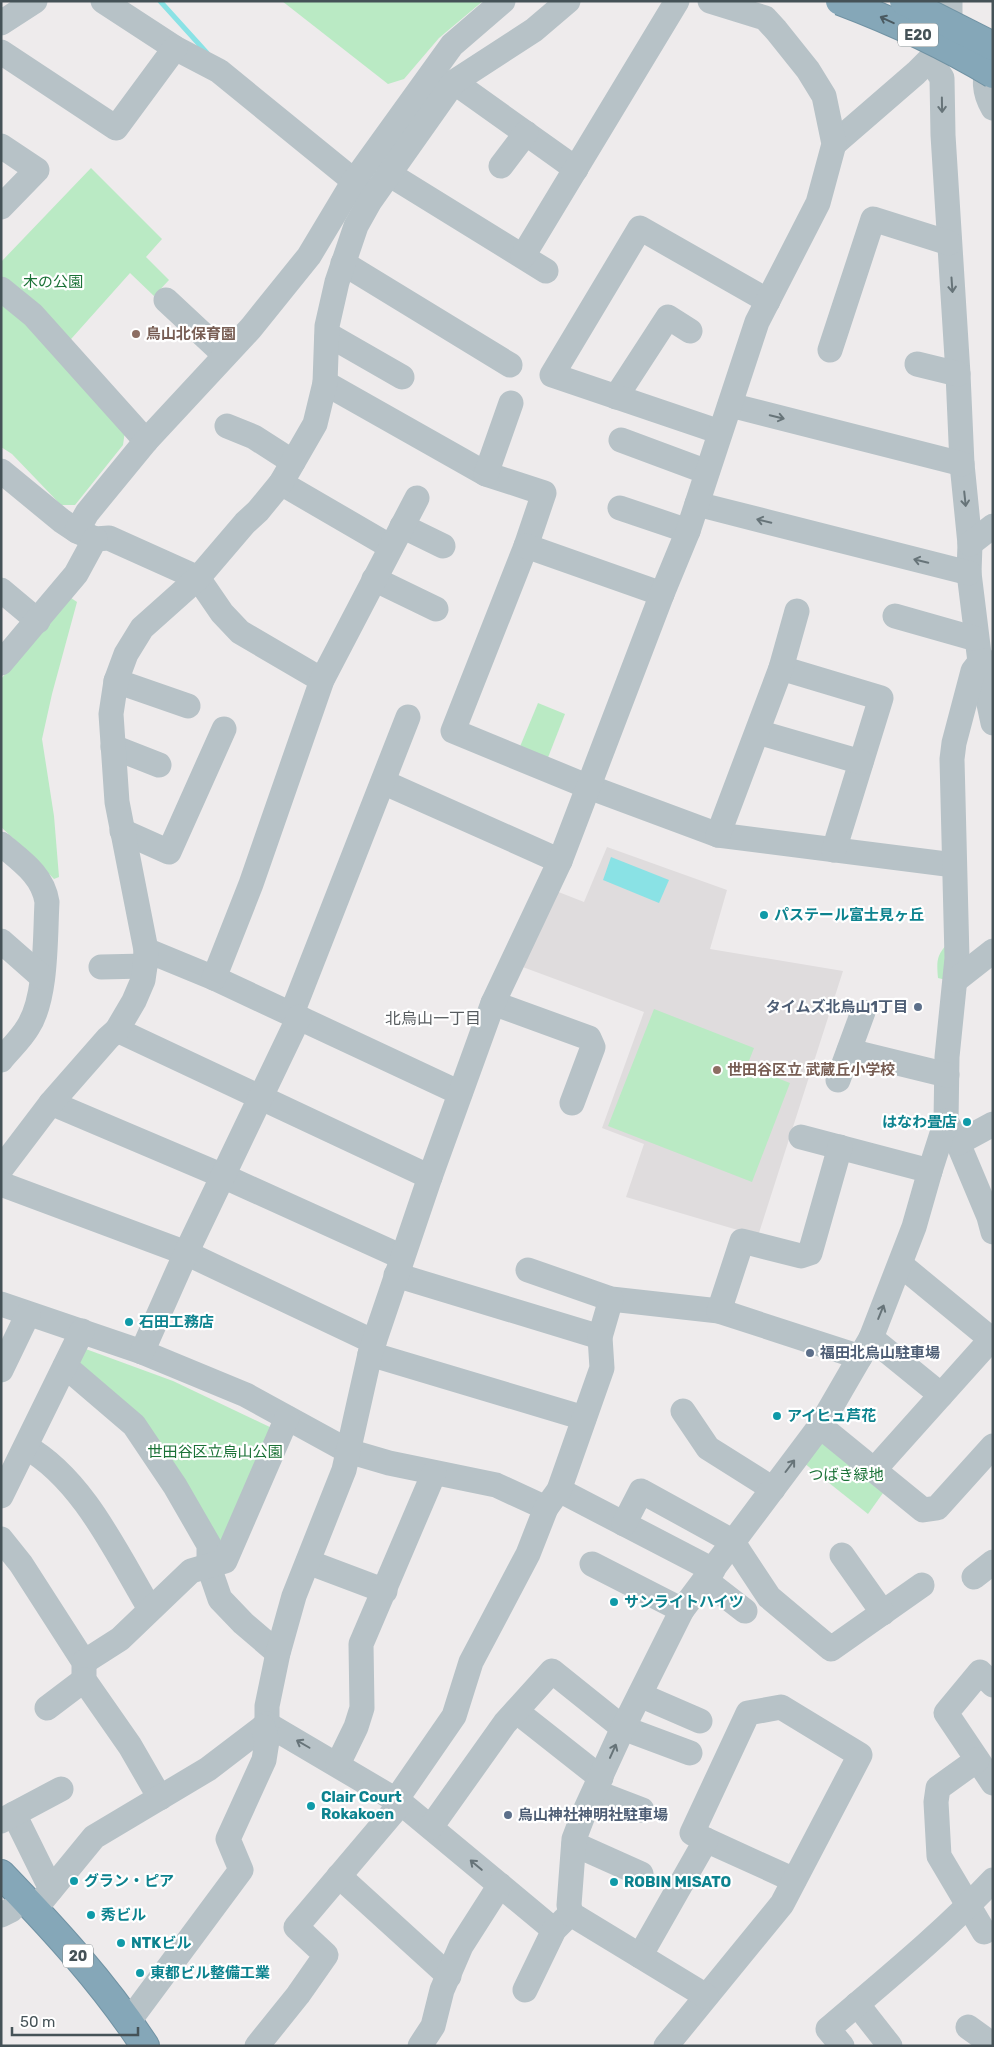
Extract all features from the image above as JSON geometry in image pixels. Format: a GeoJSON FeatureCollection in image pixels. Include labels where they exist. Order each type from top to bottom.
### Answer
{"type":"FeatureCollection","features":[{"type":"Feature","properties":{"kind":"highway","name":"E20"},"geometry":{"type":"LineString","coordinates":[[840,1],[919,35],[992,58]]}},
{"type":"Feature","properties":{"kind":"highway","name":"E20"},"geometry":{"type":"LineString","coordinates":[[904,1],[992,58]]}},
{"type":"Feature","properties":{"kind":"highway","name":"20"},"geometry":{"type":"LineString","coordinates":[[1,1874],[20,1905],[67,1969],[126,2033],[145,2046]]}},
{"type":"Feature","properties":{"kind":"street"},"geometry":{"type":"LineString","coordinates":[[1,23],[35,1]]}},
{"type":"Feature","properties":{"kind":"street"},"geometry":{"type":"LineString","coordinates":[[103,1],[176,48],[219,71],[354,181],[370,201]]}},
{"type":"Feature","properties":{"kind":"street"},"geometry":{"type":"LineString","coordinates":[[1,663],[76,574],[86,535],[87,513],[146,441],[251,328],[309,256],[354,181],[452,45],[503,1]]}},
{"type":"Feature","properties":{"kind":"street"},"geometry":{"type":"LineString","coordinates":[[1,1169],[51,1103],[116,1030],[134,1001],[143,980],[145,958],[117,802],[111,714],[116,681],[126,654],[142,628],[198,578],[244,523],[258,511],[287,473],[314,424],[325,383],[327,337],[337,282],[356,226],[370,201],[454,82],[534,30],[568,1]]}},
{"type":"Feature","properties":{"kind":"street"},"geometry":{"type":"LineString","coordinates":[[522,256],[677,1]]}},
{"type":"Feature","properties":{"kind":"street"},"geometry":{"type":"LineString","coordinates":[[126,2033],[241,1870],[228,1839],[264,1760],[267,1741],[265,1725],[267,1706],[278,1654],[294,1596],[344,1470],[372,1348],[399,1266],[493,1003],[560,860],[688,530],[757,322],[818,203],[834,144],[824,96],[808,70],[765,18],[710,1]]}},
{"type":"Feature","properties":{"kind":"street"},"geometry":{"type":"LineString","coordinates":[[834,144],[930,60],[952,15]]}},
{"type":"Feature","properties":{"kind":"street"},"geometry":{"type":"LineString","coordinates":[[1,52],[116,128],[176,48]]}},
{"type":"Feature","properties":{"kind":"street"},"geometry":{"type":"LineString","coordinates":[[992,58],[984,83],[985,96],[993,108]]}},
{"type":"Feature","properties":{"kind":"street"},"geometry":{"type":"LineString","coordinates":[[930,60],[942,78],[943,135],[962,464],[970,544],[969,573],[993,722]]}},
{"type":"Feature","properties":{"kind":"street"},"geometry":{"type":"LineString","coordinates":[[454,82],[576,169]]}},
{"type":"Feature","properties":{"kind":"street"},"geometry":{"type":"LineString","coordinates":[[501,166],[526,133]]}},
{"type":"Feature","properties":{"kind":"street"},"geometry":{"type":"LineString","coordinates":[[1,146],[37,170],[1,207]]}},
{"type":"Feature","properties":{"kind":"street"},"geometry":{"type":"LineString","coordinates":[[390,174],[546,271]]}},
{"type":"Feature","properties":{"kind":"street"},"geometry":{"type":"LineString","coordinates":[[830,350],[873,220],[949,243]]}},
{"type":"Feature","properties":{"kind":"street"},"geometry":{"type":"LineString","coordinates":[[720,432],[552,375],[640,228],[768,301]]}},
{"type":"Feature","properties":{"kind":"street"},"geometry":{"type":"LineString","coordinates":[[343,263],[429,308],[510,365]]}},
{"type":"Feature","properties":{"kind":"street"},"geometry":{"type":"LineString","coordinates":[[1,290],[33,315],[146,441]]}},
{"type":"Feature","properties":{"kind":"street"},"geometry":{"type":"LineString","coordinates":[[166,300],[226,355]]}},
{"type":"Feature","properties":{"kind":"street"},"geometry":{"type":"LineString","coordinates":[[616,397],[668,317],[690,331]]}},
{"type":"Feature","properties":{"kind":"street"},"geometry":{"type":"LineString","coordinates":[[327,337],[334,338],[402,377]]}},
{"type":"Feature","properties":{"kind":"street"},"geometry":{"type":"LineString","coordinates":[[917,364],[958,374]]}},
{"type":"Feature","properties":{"kind":"street"},"geometry":{"type":"LineString","coordinates":[[325,383],[486,474],[544,493],[526,546],[453,731],[589,787],[718,835],[954,865]]}},
{"type":"Feature","properties":{"kind":"street"},"geometry":{"type":"LineString","coordinates":[[486,474],[510,403]]}},
{"type":"Feature","properties":{"kind":"street"},"geometry":{"type":"LineString","coordinates":[[730,405],[962,464]]}},
{"type":"Feature","properties":{"kind":"street"},"geometry":{"type":"LineString","coordinates":[[227,426],[254,437],[287,473],[397,537],[443,546]]}},
{"type":"Feature","properties":{"kind":"street"},"geometry":{"type":"LineString","coordinates":[[621,440],[707,472]]}},
{"type":"Feature","properties":{"kind":"street"},"geometry":{"type":"LineString","coordinates":[[1,470],[62,521],[86,535],[109,538],[198,578],[222,613],[240,632],[322,680]]}},
{"type":"Feature","properties":{"kind":"street"},"geometry":{"type":"LineString","coordinates":[[214,978],[251,884],[322,680],[417,498]]}},
{"type":"Feature","properties":{"kind":"street"},"geometry":{"type":"LineString","coordinates":[[697,504],[969,573]]}},
{"type":"Feature","properties":{"kind":"street"},"geometry":{"type":"LineString","coordinates":[[620,508],[688,530]]}},
{"type":"Feature","properties":{"kind":"street"},"geometry":{"type":"LineString","coordinates":[[970,544],[993,526]]}},
{"type":"Feature","properties":{"kind":"street"},"geometry":{"type":"LineString","coordinates":[[526,546],[662,594]]}},
{"type":"Feature","properties":{"kind":"street"},"geometry":{"type":"LineString","coordinates":[[374,579],[436,609]]}},
{"type":"Feature","properties":{"kind":"street"},"geometry":{"type":"LineString","coordinates":[[1,590],[38,621]]}},
{"type":"Feature","properties":{"kind":"street"},"geometry":{"type":"LineString","coordinates":[[718,835],[781,668],[798,611]]}},
{"type":"Feature","properties":{"kind":"street"},"geometry":{"type":"LineString","coordinates":[[895,616],[983,653]]}},
{"type":"Feature","properties":{"kind":"street"},"geometry":{"type":"LineString","coordinates":[[983,653],[973,671],[954,742],[952,759],[956,980],[947,1075],[952,1132],[989,1217],[993,1232]]}},
{"type":"Feature","properties":{"kind":"street"},"geometry":{"type":"LineString","coordinates":[[781,668],[881,698],[834,850]]}},
{"type":"Feature","properties":{"kind":"street"},"geometry":{"type":"LineString","coordinates":[[116,681],[188,706]]}},
{"type":"Feature","properties":{"kind":"street"},"geometry":{"type":"LineString","coordinates":[[142,1352],[296,1015],[408,717]]}},
{"type":"Feature","properties":{"kind":"street"},"geometry":{"type":"LineString","coordinates":[[122,831],[169,852],[224,729]]}},
{"type":"Feature","properties":{"kind":"street"},"geometry":{"type":"LineString","coordinates":[[758,732],[861,762]]}},
{"type":"Feature","properties":{"kind":"street"},"geometry":{"type":"LineString","coordinates":[[113,747],[159,765]]}},
{"type":"Feature","properties":{"kind":"street"},"geometry":{"type":"LineString","coordinates":[[382,782],[560,860]]}},
{"type":"Feature","properties":{"kind":"street"},"geometry":{"type":"LineString","coordinates":[[1,844],[39,878],[45,890],[47,902],[42,977],[36,1010],[28,1027],[1,1060]]}},
{"type":"Feature","properties":{"kind":"street"},"geometry":{"type":"LineString","coordinates":[[1,941],[42,977]]}},
{"type":"Feature","properties":{"kind":"street"},"geometry":{"type":"LineString","coordinates":[[956,980],[993,951]]}},
{"type":"Feature","properties":{"kind":"street"},"geometry":{"type":"LineString","coordinates":[[101,967],[145,958],[214,978],[460,1093]]}},
{"type":"Feature","properties":{"kind":"street"},"geometry":{"type":"LineString","coordinates":[[493,1003],[589,1038],[593,1047],[572,1103]]}},
{"type":"Feature","properties":{"kind":"street"},"geometry":{"type":"LineString","coordinates":[[838,1080],[863,1012]]}},
{"type":"Feature","properties":{"kind":"street"},"geometry":{"type":"LineString","coordinates":[[116,1030],[430,1177]]}},
{"type":"Feature","properties":{"kind":"street"},"geometry":{"type":"LineString","coordinates":[[849,1051],[947,1075]]}},
{"type":"Feature","properties":{"kind":"street"},"geometry":{"type":"LineString","coordinates":[[51,1103],[223,1176],[399,1266],[600,1337]]}},
{"type":"Feature","properties":{"kind":"street"},"geometry":{"type":"LineString","coordinates":[[525,1990],[562,1922],[569,1904],[574,1844],[584,1813],[623,1728],[682,1610],[820,1426],[865,1347],[901,1265],[914,1228],[930,1171],[952,1132],[993,1124]]}},
{"type":"Feature","properties":{"kind":"street"},"geometry":{"type":"LineString","coordinates":[[801,1137],[930,1171]]}},
{"type":"Feature","properties":{"kind":"street"},"geometry":{"type":"LineString","coordinates":[[719,1311],[742,1241],[801,1256],[810,1253],[840,1147]]}},
{"type":"Feature","properties":{"kind":"street"},"geometry":{"type":"LineString","coordinates":[[1,1184],[186,1253],[372,1348],[584,1418]]}},
{"type":"Feature","properties":{"kind":"street"},"geometry":{"type":"LineString","coordinates":[[874,1470],[992,1338],[901,1265]]}},
{"type":"Feature","properties":{"kind":"street"},"geometry":{"type":"LineString","coordinates":[[528,1270],[611,1299],[719,1311],[865,1347],[941,1395]]}},
{"type":"Feature","properties":{"kind":"street"},"geometry":{"type":"LineString","coordinates":[[258,2046],[298,1995],[326,1955],[296,1926],[399,1802],[454,1716],[471,1662],[528,1554],[584,1418],[602,1368],[600,1337],[611,1299]]}},
{"type":"Feature","properties":{"kind":"street"},"geometry":{"type":"LineString","coordinates":[[1,1304],[142,1352],[246,1395],[348,1451],[434,1473],[496,1485],[552,1499],[624,1524],[709,1575],[745,1612]]}},
{"type":"Feature","properties":{"kind":"street"},"geometry":{"type":"LineString","coordinates":[[1,1370],[28,1314]]}},
{"type":"Feature","properties":{"kind":"street"},"geometry":{"type":"LineString","coordinates":[[1,1496],[82,1331]]}},
{"type":"Feature","properties":{"kind":"street"},"geometry":{"type":"LineString","coordinates":[[65,1366],[134,1425],[175,1486],[209,1545],[209,1567],[220,1598],[243,1623],[278,1654]]}},
{"type":"Feature","properties":{"kind":"street"},"geometry":{"type":"LineString","coordinates":[[683,1411],[708,1448],[773,1489]]}},
{"type":"Feature","properties":{"kind":"street"},"geometry":{"type":"LineString","coordinates":[[47,1708],[191,1571],[225,1561],[287,1418]]}},
{"type":"Feature","properties":{"kind":"street"},"geometry":{"type":"LineString","coordinates":[[820,1426],[923,1510],[937,1508],[993,1446]]}},
{"type":"Feature","properties":{"kind":"street"},"geometry":{"type":"LineString","coordinates":[[26,1447],[39,1454],[56,1468],[93,1514],[150,1609]]}},
{"type":"Feature","properties":{"kind":"street"},"geometry":{"type":"LineString","coordinates":[[338,1764],[356,1727],[362,1708],[361,1644],[434,1473]]}},
{"type":"Feature","properties":{"kind":"street"},"geometry":{"type":"LineString","coordinates":[[624,1524],[642,1491],[732,1541],[768,1597],[831,1649],[922,1585]]}},
{"type":"Feature","properties":{"kind":"street"},"geometry":{"type":"LineString","coordinates":[[1,1539],[21,1564],[160,1798]]}},
{"type":"Feature","properties":{"kind":"street"},"geometry":{"type":"LineString","coordinates":[[842,1555],[882,1613]]}},
{"type":"Feature","properties":{"kind":"street"},"geometry":{"type":"LineString","coordinates":[[308,1562],[385,1591]]}},
{"type":"Feature","properties":{"kind":"street"},"geometry":{"type":"LineString","coordinates":[[974,1578],[993,1562]]}},
{"type":"Feature","properties":{"kind":"street"},"geometry":{"type":"LineString","coordinates":[[592,1564],[682,1610]]}},
{"type":"Feature","properties":{"kind":"street"},"geometry":{"type":"LineString","coordinates":[[431,1828],[505,1723],[552,1671],[623,1728],[690,1753]]}},
{"type":"Feature","properties":{"kind":"street"},"geometry":{"type":"LineString","coordinates":[[993,1685],[980,1672],[946,1713],[993,1783]]}},
{"type":"Feature","properties":{"kind":"street"},"geometry":{"type":"LineString","coordinates":[[640,1695],[700,1721]]}},
{"type":"Feature","properties":{"kind":"street"},"geometry":{"type":"LineString","coordinates":[[673,2043],[706,1996],[782,1904],[860,1755],[781,1707],[748,1713],[692,1833],[794,1880]]}},
{"type":"Feature","properties":{"kind":"street"},"geometry":{"type":"LineString","coordinates":[[516,1711],[598,1785],[642,1810]]}},
{"type":"Feature","properties":{"kind":"street"},"geometry":{"type":"LineString","coordinates":[[265,1725],[338,1764],[399,1802],[500,1885],[562,1922],[640,1956],[706,1996]]}},
{"type":"Feature","properties":{"kind":"street"},"geometry":{"type":"LineString","coordinates":[[20,1905],[94,1837],[208,1770],[265,1725]]}},
{"type":"Feature","properties":{"kind":"street"},"geometry":{"type":"LineString","coordinates":[[977,1760],[938,1788],[936,1802],[939,1856],[984,1932]]}},
{"type":"Feature","properties":{"kind":"street"},"geometry":{"type":"LineString","coordinates":[[20,1905],[7,1818],[61,1789]]}},
{"type":"Feature","properties":{"kind":"street"},"geometry":{"type":"LineString","coordinates":[[640,1956],[706,1840]]}},
{"type":"Feature","properties":{"kind":"street"},"geometry":{"type":"LineString","coordinates":[[574,1844],[641,1874]]}},
{"type":"Feature","properties":{"kind":"street"},"geometry":{"type":"LineString","coordinates":[[339,1876],[449,1976]]}},
{"type":"Feature","properties":{"kind":"street"},"geometry":{"type":"LineString","coordinates":[[842,2046],[828,2029],[969,1905],[993,1880]]}},
{"type":"Feature","properties":{"kind":"street"},"geometry":{"type":"LineString","coordinates":[[420,2046],[433,2026],[442,1990],[461,1946],[500,1885]]}},
{"type":"Feature","properties":{"kind":"street"},"geometry":{"type":"LineString","coordinates":[[857,2004],[890,2046]]}},
{"type":"Feature","properties":{"kind":"street"},"geometry":{"type":"LineString","coordinates":[[968,2027],[993,2045]]}},
{"type":"Feature","properties":{"kind":"shaded area","name":"世田谷区立 武蔵丘小学校"},"geometry":{"type":"Polygon","coordinates":[[[607,847],[727,890],[710,949],[843,971],[758,1236],[626,1197],[644,1144],[602,1128],[644,1012],[520,966],[556,891],[584,902],[607,847]]]}},
{"type":"Feature","properties":{"kind":"green space"},"geometry":{"type":"Polygon","coordinates":[[[282,1],[483,1],[439,38],[404,79],[388,84],[282,1]]]}},
{"type":"Feature","properties":{"kind":"green space","name":"木の公園"},"geometry":{"type":"Polygon","coordinates":[[[91,168],[162,239],[146,257],[169,280],[154,296],[130,273],[55,357],[125,431],[123,445],[75,505],[61,505],[12,454],[1,447],[1,262],[91,168]]]}},
{"type":"Feature","properties":{"kind":"green space"},"geometry":{"type":"Polygon","coordinates":[[[71,598],[77,602],[42,739],[54,816],[59,877],[54,879],[1,827],[1,679],[71,598]]]}},
{"type":"Feature","properties":{"kind":"green space"},"geometry":{"type":"Polygon","coordinates":[[[538,703],[565,714],[547,760],[519,749],[538,703]]]}},
{"type":"Feature","properties":{"kind":"green space"},"geometry":{"type":"Polygon","coordinates":[[[946,945],[946,980],[938,978],[937,968],[940,953],[946,945]]]}},
{"type":"Feature","properties":{"kind":"green space"},"geometry":{"type":"Polygon","coordinates":[[[654,1009],[754,1048],[747,1066],[790,1083],[752,1182],[608,1126],[654,1009]]]}},
{"type":"Feature","properties":{"kind":"green space","name":"世田谷区立烏山公園"},"geometry":{"type":"Polygon","coordinates":[[[83,1348],[173,1381],[274,1429],[223,1558],[78,1368],[83,1348]]]}},
{"type":"Feature","properties":{"kind":"green space","name":"つばき緑地"},"geometry":{"type":"Polygon","coordinates":[[[820,1438],[888,1486],[868,1514],[804,1463],[820,1438]]]}},
{"type":"Feature","properties":{"kind":"water"},"geometry":{"type":"Polygon","coordinates":[[[611,857],[669,880],[659,903],[603,880],[611,857]]]}},
{"type":"Feature","properties":{"kind":"waterway"},"geometry":{"type":"LineString","coordinates":[[160,1],[207,53]]}},
{"type":"Feature","properties":{"kind":"place","name":"鳥山北保育園"},"geometry":{"type":"Point","coordinates":[136,334]}},
{"type":"Feature","properties":{"kind":"place","name":"パステール富士見ヶ丘"},"geometry":{"type":"Point","coordinates":[764,915]}},
{"type":"Feature","properties":{"kind":"place","name":"タイムズ北烏山1丁目"},"geometry":{"type":"Point","coordinates":[918,1007]}},
{"type":"Feature","properties":{"kind":"place","name":"世田谷区立 武蔵丘小学校"},"geometry":{"type":"Point","coordinates":[717,1070]}},
{"type":"Feature","properties":{"kind":"place","name":"はなわ畳店"},"geometry":{"type":"Point","coordinates":[967,1122]}},
{"type":"Feature","properties":{"kind":"place","name":"石田工務店"},"geometry":{"type":"Point","coordinates":[129,1322]}},
{"type":"Feature","properties":{"kind":"place","name":"福田北烏山駐車場"},"geometry":{"type":"Point","coordinates":[810,1353]}},
{"type":"Feature","properties":{"kind":"place","name":"アイヒュ芦花"},"geometry":{"type":"Point","coordinates":[777,1416]}},
{"type":"Feature","properties":{"kind":"place","name":"サンライトハイツ"},"geometry":{"type":"Point","coordinates":[614,1602]}},
{"type":"Feature","properties":{"kind":"place","name":"Clair Court Rokakoen"},"geometry":{"type":"Point","coordinates":[311,1806]}},
{"type":"Feature","properties":{"kind":"place","name":"烏山神社神明社駐車場"},"geometry":{"type":"Point","coordinates":[508,1815]}},
{"type":"Feature","properties":{"kind":"place","name":"グラン・ピア"},"geometry":{"type":"Point","coordinates":[74,1881]}},
{"type":"Feature","properties":{"kind":"place","name":"ROBIN MISATO"},"geometry":{"type":"Point","coordinates":[614,1882]}},
{"type":"Feature","properties":{"kind":"place","name":"秀ビル"},"geometry":{"type":"Point","coordinates":[91,1915]}},
{"type":"Feature","properties":{"kind":"place","name":"NTKビル"},"geometry":{"type":"Point","coordinates":[121,1943]}},
{"type":"Feature","properties":{"kind":"place","name":"東都ビル整備工業"},"geometry":{"type":"Point","coordinates":[140,1973]}},
{"type":"Feature","properties":{"kind":"district","name":"北烏山一丁目"},"geometry":{"type":"Point","coordinates":[433,1018]}}]}
